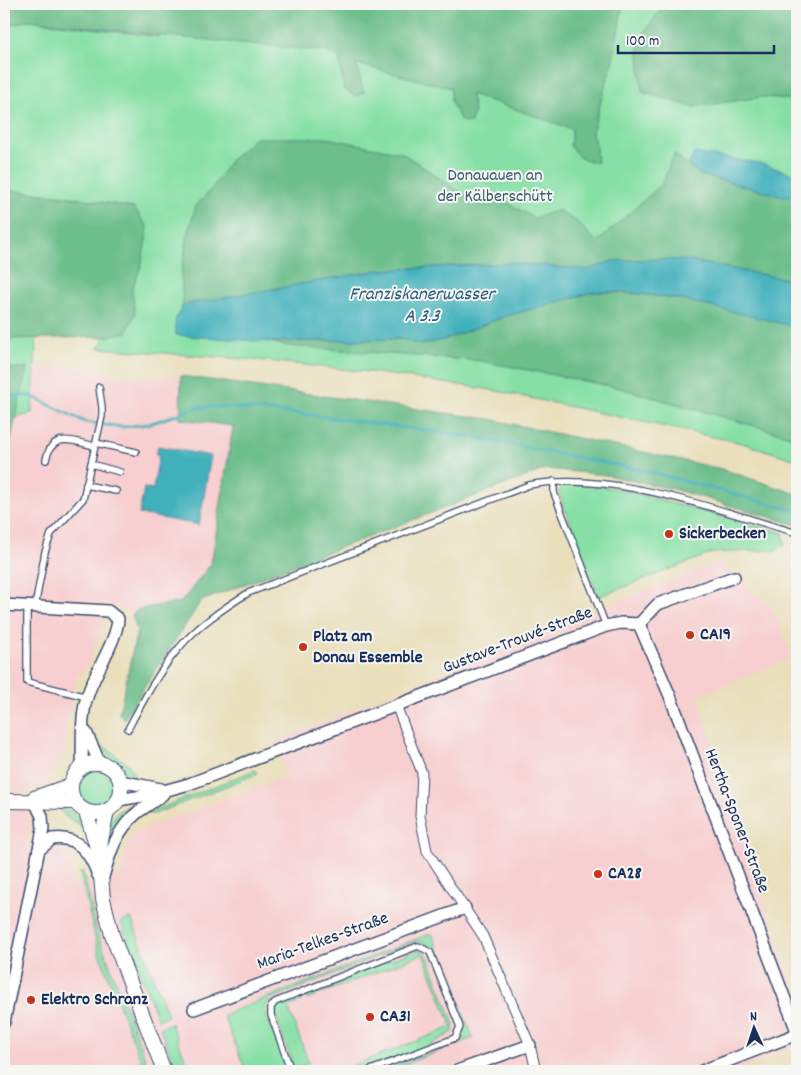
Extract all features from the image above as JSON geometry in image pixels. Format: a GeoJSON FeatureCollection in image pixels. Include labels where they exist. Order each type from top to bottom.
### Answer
{"type":"FeatureCollection","features":[{"type":"Feature","properties":{"kind":"street"},"geometry":{"type":"LineString","coordinates":[[639,624],[658,604],[734,577]]}},
{"type":"Feature","properties":{"kind":"street"},"geometry":{"type":"LineString","coordinates":[[4,605],[108,611],[118,619],[118,626],[96,670],[87,697],[82,767]]}},
{"type":"Feature","properties":{"kind":"street","name":"Gustave-Trouvé-Straße"},"geometry":{"type":"LineString","coordinates":[[118,800],[168,790],[215,775],[606,626],[621,623],[639,624]]}},
{"type":"Feature","properties":{"kind":"street","name":"Hertha-Sponer-Straße"},"geometry":{"type":"LineString","coordinates":[[639,624],[670,696],[797,1032]]}},
{"type":"Feature","properties":{"kind":"street"},"geometry":{"type":"LineString","coordinates":[[396,705],[422,773],[420,816],[427,851],[483,936],[530,1045],[536,1071]]}},
{"type":"Feature","properties":{"kind":"street"},"geometry":{"type":"LineString","coordinates":[[84,728],[100,764]]}},
{"type":"Feature","properties":{"kind":"street"},"geometry":{"type":"LineString","coordinates":[[100,764],[112,770],[120,781],[120,794],[118,800],[106,811],[93,814],[86,812],[75,802],[71,785],[74,775],[82,767],[100,764]]}},
{"type":"Feature","properties":{"kind":"street","name":"Gustave-Trouvé-Straße"},"geometry":{"type":"LineString","coordinates":[[120,781],[168,790]]}},
{"type":"Feature","properties":{"kind":"street"},"geometry":{"type":"LineString","coordinates":[[20,801],[71,785]]}},
{"type":"Feature","properties":{"kind":"street","name":"Gustave-Trouvé-Straße"},"geometry":{"type":"LineString","coordinates":[[101,883],[110,854],[123,827],[140,811],[168,790]]}},
{"type":"Feature","properties":{"kind":"street"},"geometry":{"type":"LineString","coordinates":[[4,801],[75,802]]}},
{"type":"Feature","properties":{"kind":"street"},"geometry":{"type":"LineString","coordinates":[[4,1022],[9,974],[39,850],[43,820],[35,802]]}},
{"type":"Feature","properties":{"kind":"street"},"geometry":{"type":"LineString","coordinates":[[106,811],[99,854],[106,912],[117,951],[164,1071]]}},
{"type":"Feature","properties":{"kind":"street"},"geometry":{"type":"LineString","coordinates":[[86,812],[99,854]]}},
{"type":"Feature","properties":{"kind":"street"},"geometry":{"type":"LineString","coordinates":[[39,850],[52,839],[76,842],[90,856],[101,883]]}},
{"type":"Feature","properties":{"kind":"street","name":"Maria-Telkes-Straße"},"geometry":{"type":"LineString","coordinates":[[194,1009],[465,908]]}},
{"type":"Feature","properties":{"kind":"street"},"geometry":{"type":"LineString","coordinates":[[702,1071],[797,1032]]}},
{"type":"Feature","properties":{"kind":"street"},"geometry":{"type":"LineString","coordinates":[[457,1071],[530,1045]]}},
{"type":"Feature","properties":{"kind":"lane"},"geometry":{"type":"LineString","coordinates":[[87,697],[27,682],[31,607],[51,534],[83,499],[102,416],[99,387]]}},
{"type":"Feature","properties":{"kind":"lane"},"geometry":{"type":"LineString","coordinates":[[46,460],[48,448],[54,442],[63,440],[136,452]]}},
{"type":"Feature","properties":{"kind":"lane"},"geometry":{"type":"LineString","coordinates":[[91,464],[120,472]]}},
{"type":"Feature","properties":{"kind":"lane"},"geometry":{"type":"LineString","coordinates":[[554,482],[554,493],[606,626]]}},
{"type":"Feature","properties":{"kind":"lane"},"geometry":{"type":"LineString","coordinates":[[128,728],[147,694],[179,647],[220,611],[248,593],[529,485],[554,482],[621,486],[700,505],[797,533]]}},
{"type":"Feature","properties":{"kind":"lane"},"geometry":{"type":"LineString","coordinates":[[86,485],[116,491]]}},
{"type":"Feature","properties":{"kind":"lane"},"geometry":{"type":"LineString","coordinates":[[291,1071],[271,1015],[271,1007],[276,1002],[418,946],[430,952],[460,1027],[455,1038],[368,1071]]}},
{"type":"Feature","properties":{"kind":"shaded area"},"geometry":{"type":"Polygon","coordinates":[[[27,368],[96,368],[121,377],[141,379],[154,375],[181,376],[180,419],[233,426],[211,564],[181,602],[139,609],[132,615],[119,607],[108,607],[100,626],[100,635],[86,668],[76,677],[64,751],[44,784],[30,791],[4,792],[4,469],[27,368]]]}},
{"type":"Feature","properties":{"kind":"shaded area"},"geometry":{"type":"Polygon","coordinates":[[[719,561],[775,612],[792,657],[698,697],[797,1002],[797,1046],[734,1071],[4,1071],[4,809],[24,809],[32,817],[27,846],[47,848],[52,844],[72,848],[72,886],[120,873],[128,841],[141,830],[288,775],[274,742],[719,561]]]}},
{"type":"Feature","properties":{"kind":"green space"},"geometry":{"type":"Polygon","coordinates":[[[4,4],[623,4],[614,56],[592,133],[596,147],[597,163],[580,158],[570,146],[572,129],[471,94],[474,112],[471,123],[461,121],[451,102],[451,88],[356,64],[364,93],[354,96],[344,89],[339,57],[325,51],[156,35],[29,20],[4,27],[4,4]]]}},
{"type":"Feature","properties":{"kind":"green space","name":"Donauauen an der Kälberschütt"},"geometry":{"type":"Polygon","coordinates":[[[165,4],[664,4],[657,15],[797,30],[797,436],[776,432],[797,438],[797,460],[742,443],[492,390],[378,373],[267,361],[99,348],[105,337],[126,332],[37,332],[32,413],[11,420],[4,441],[4,320],[123,206],[60,195],[38,195],[4,190],[4,27],[29,20],[158,37],[165,4]]]}},
{"type":"Feature","properties":{"kind":"green space"},"geometry":{"type":"Polygon","coordinates":[[[664,4],[797,4],[797,100],[763,97],[693,107],[642,92],[638,42],[664,4]]]}},
{"type":"Feature","properties":{"kind":"green space"},"geometry":{"type":"Polygon","coordinates":[[[255,138],[327,138],[402,153],[469,198],[501,199],[534,218],[558,210],[576,221],[597,242],[662,184],[674,154],[701,175],[782,196],[797,196],[797,281],[690,261],[662,259],[612,261],[589,270],[510,263],[380,270],[183,305],[181,275],[188,233],[196,206],[213,187],[230,161],[255,138]]]}},
{"type":"Feature","properties":{"kind":"green space"},"geometry":{"type":"Polygon","coordinates":[[[4,190],[69,197],[134,208],[148,228],[141,267],[132,289],[135,314],[127,332],[105,337],[4,339],[4,190]]]}},
{"type":"Feature","properties":{"kind":"green space"},"geometry":{"type":"Polygon","coordinates":[[[594,292],[671,298],[797,327],[797,438],[620,388],[481,361],[288,346],[269,342],[402,339],[420,345],[446,339],[506,316],[594,292]]]}},
{"type":"Feature","properties":{"kind":"green space"},"geometry":{"type":"Polygon","coordinates":[[[4,368],[27,368],[4,469],[4,368]]]}},
{"type":"Feature","properties":{"kind":"green space"},"geometry":{"type":"Polygon","coordinates":[[[181,376],[489,419],[722,469],[797,494],[797,525],[673,489],[606,475],[546,469],[201,601],[124,719],[119,714],[137,631],[132,615],[139,609],[181,602],[211,564],[233,426],[180,419],[181,376]]]}},
{"type":"Feature","properties":{"kind":"green space"},"geometry":{"type":"Polygon","coordinates":[[[578,484],[620,489],[783,533],[785,544],[776,550],[712,553],[598,597],[559,494],[561,485],[578,484]]]}},
{"type":"Feature","properties":{"kind":"green space"},"geometry":{"type":"Polygon","coordinates":[[[103,746],[129,765],[136,779],[125,773],[100,748],[103,746]]]}},
{"type":"Feature","properties":{"kind":"green space"},"geometry":{"type":"Polygon","coordinates":[[[95,769],[108,775],[114,788],[108,801],[95,807],[82,801],[76,788],[82,775],[95,769]]]}},
{"type":"Feature","properties":{"kind":"green space"},"geometry":{"type":"Polygon","coordinates":[[[255,770],[257,774],[154,814],[148,813],[255,770]]]}},
{"type":"Feature","properties":{"kind":"green space"},"geometry":{"type":"Polygon","coordinates":[[[135,803],[136,809],[115,829],[108,827],[117,812],[135,803]]]}},
{"type":"Feature","properties":{"kind":"green space"},"geometry":{"type":"Polygon","coordinates":[[[59,808],[75,814],[85,828],[65,816],[59,808]]]}},
{"type":"Feature","properties":{"kind":"green space"},"geometry":{"type":"Polygon","coordinates":[[[83,872],[98,935],[150,1071],[145,1071],[99,953],[80,873],[83,872]]]}},
{"type":"Feature","properties":{"kind":"green space"},"geometry":{"type":"Polygon","coordinates":[[[131,918],[168,1016],[158,1020],[121,922],[131,918]]]}},
{"type":"Feature","properties":{"kind":"green space"},"geometry":{"type":"Polygon","coordinates":[[[432,933],[473,1038],[388,1071],[382,1071],[457,1042],[464,1029],[434,950],[425,943],[414,942],[271,999],[266,1005],[266,1014],[288,1071],[246,1071],[223,1015],[432,933]]]}},
{"type":"Feature","properties":{"kind":"green space"},"geometry":{"type":"Polygon","coordinates":[[[417,950],[425,952],[427,955],[454,1024],[453,1032],[427,1047],[363,1071],[339,1071],[452,1027],[423,954],[307,999],[304,992],[417,950]]]}},
{"type":"Feature","properties":{"kind":"green space"},"geometry":{"type":"Polygon","coordinates":[[[298,995],[301,1002],[288,1007],[309,1063],[294,1070],[275,1012],[279,1004],[298,995]]]}},
{"type":"Feature","properties":{"kind":"green space"},"geometry":{"type":"Polygon","coordinates":[[[171,1023],[190,1071],[177,1071],[160,1028],[171,1023]]]}},
{"type":"Feature","properties":{"kind":"water"},"geometry":{"type":"Polygon","coordinates":[[[694,153],[759,163],[797,175],[797,196],[782,196],[701,175],[688,165],[694,153]]]}},
{"type":"Feature","properties":{"kind":"water","name":"Franziskanerwasser A 3.3"},"geometry":{"type":"Polygon","coordinates":[[[662,259],[690,261],[797,281],[797,327],[678,299],[628,292],[594,292],[506,316],[446,339],[420,345],[402,339],[269,342],[176,335],[175,320],[183,305],[380,270],[510,263],[589,270],[612,261],[662,259]]]}},
{"type":"Feature","properties":{"kind":"water"},"geometry":{"type":"Polygon","coordinates":[[[158,446],[211,456],[199,525],[139,514],[144,488],[153,489],[159,455],[156,455],[158,446]]]}},
{"type":"Feature","properties":{"kind":"waterway"},"geometry":{"type":"LineString","coordinates":[[4,395],[31,396],[85,422],[122,427],[149,424],[199,407],[223,407],[303,414],[468,436],[646,471],[797,511]]}},
{"type":"Feature","properties":{"kind":"place","name":"Sickerbecken"},"geometry":{"type":"Point","coordinates":[669,534]}},
{"type":"Feature","properties":{"kind":"place","name":"CA19"},"geometry":{"type":"Point","coordinates":[690,635]}},
{"type":"Feature","properties":{"kind":"place","name":"Platz am Donau Essemble"},"geometry":{"type":"Point","coordinates":[303,647]}},
{"type":"Feature","properties":{"kind":"place","name":"CA28"},"geometry":{"type":"Point","coordinates":[598,874]}},
{"type":"Feature","properties":{"kind":"place","name":"Elektro Schranz"},"geometry":{"type":"Point","coordinates":[31,1000]}},
{"type":"Feature","properties":{"kind":"place","name":"CA31"},"geometry":{"type":"Point","coordinates":[370,1017]}}]}
